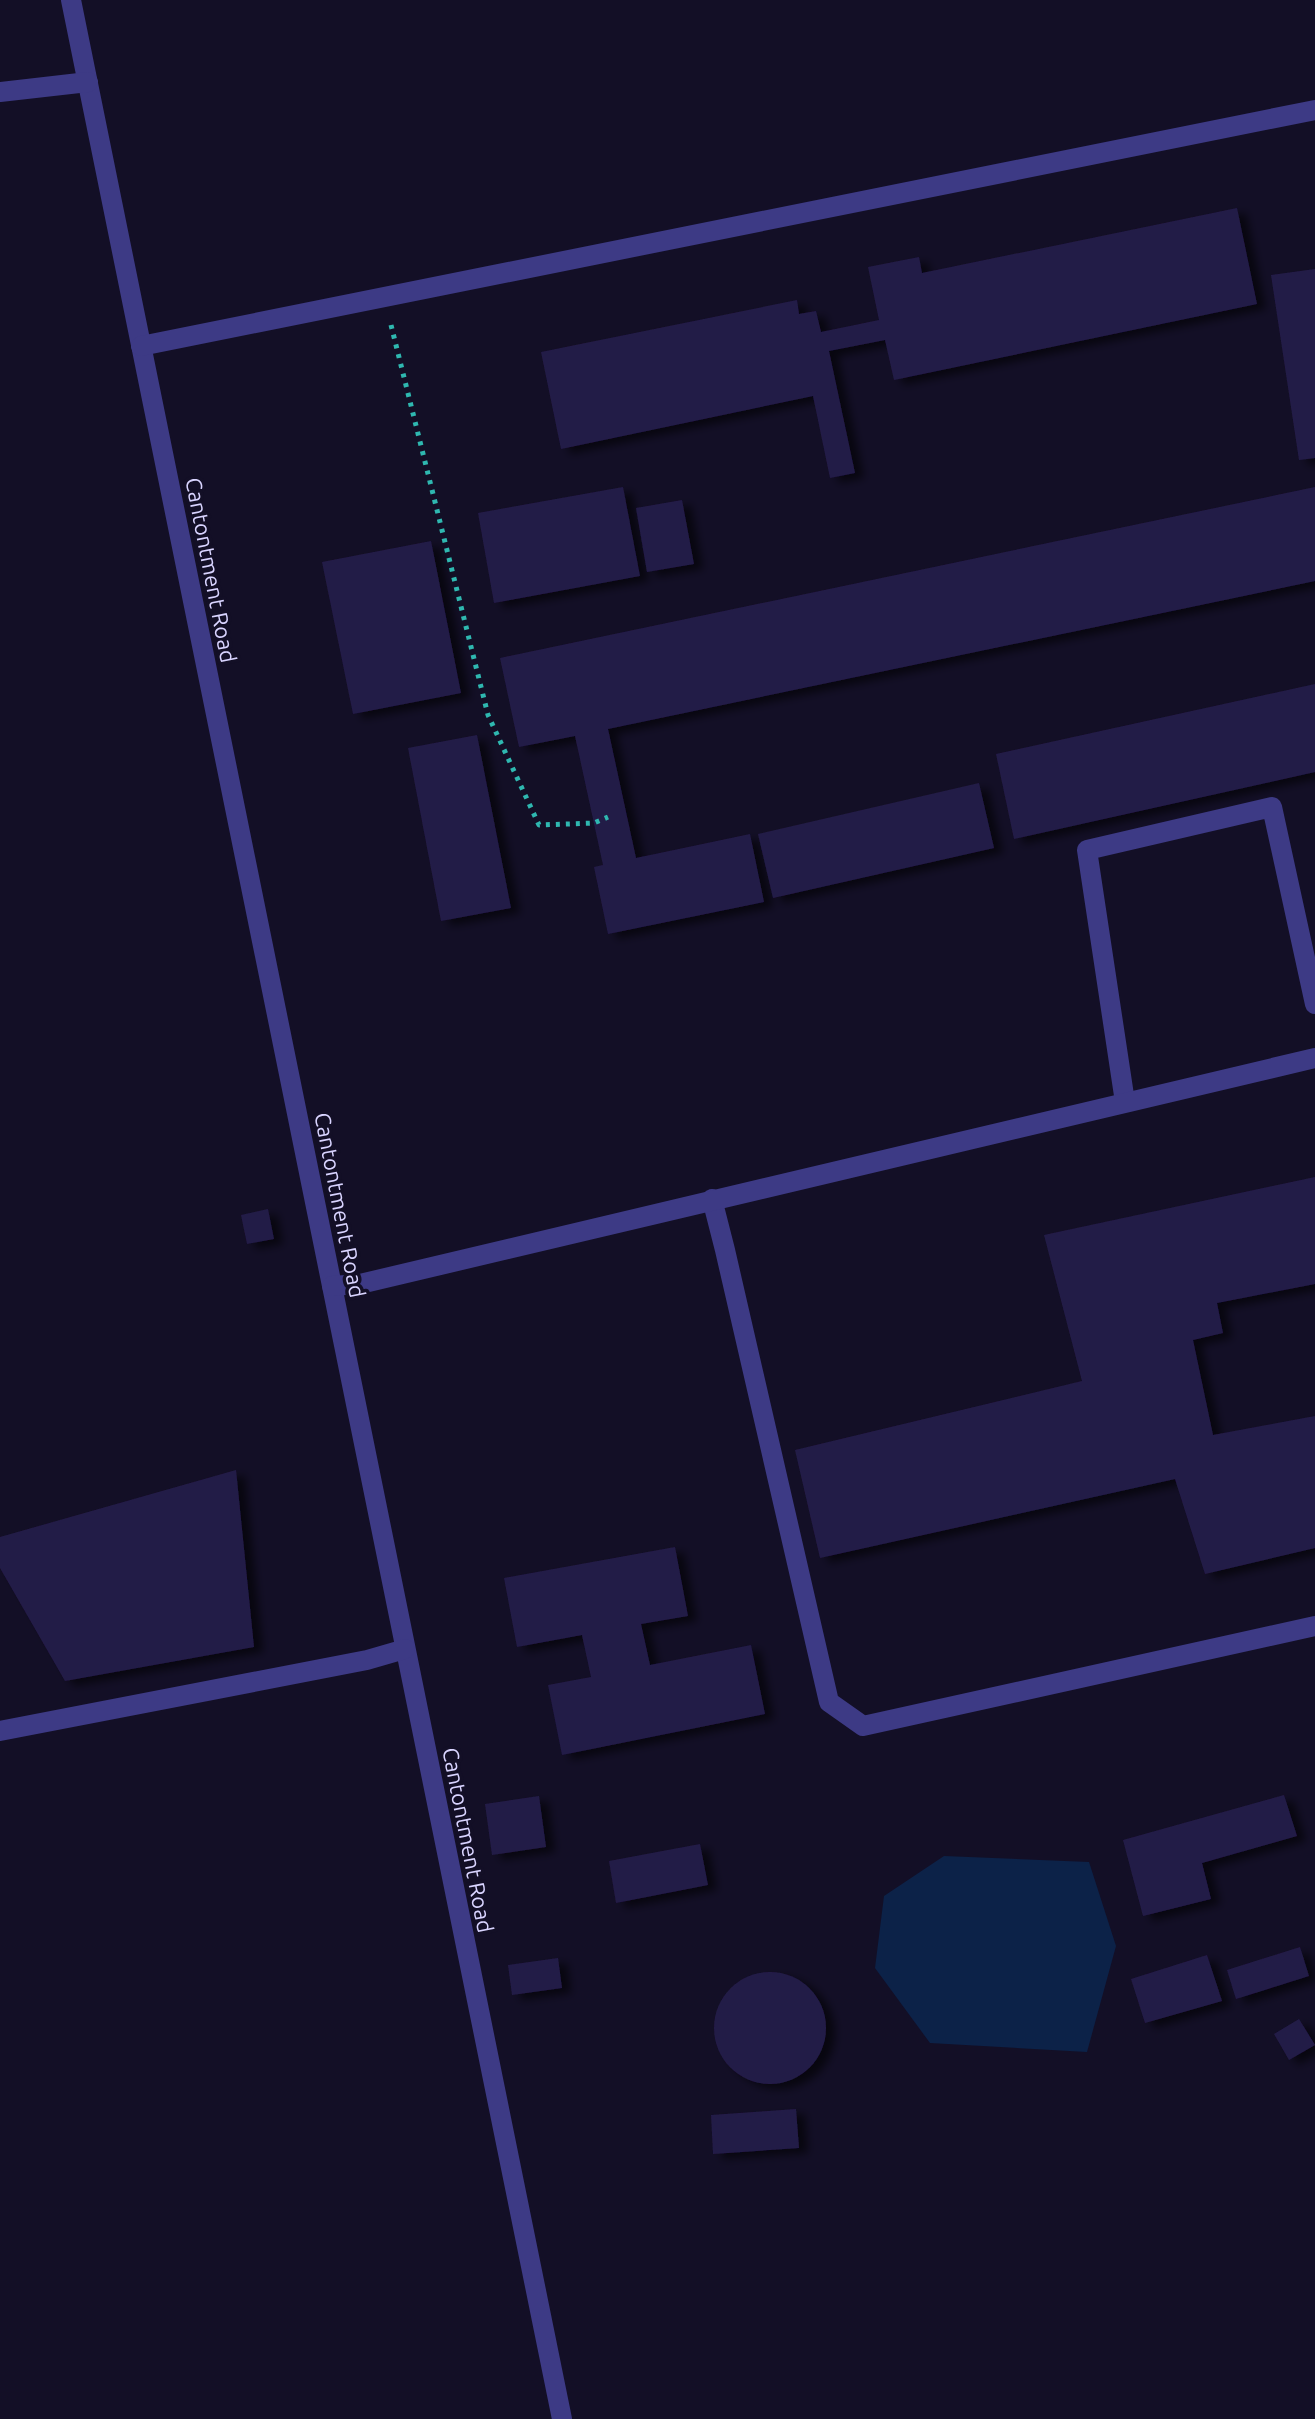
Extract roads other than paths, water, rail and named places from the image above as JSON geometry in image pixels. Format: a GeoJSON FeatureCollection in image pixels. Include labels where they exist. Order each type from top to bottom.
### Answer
{"type":"FeatureCollection","features":[{"type":"Feature","properties":{"kind":"street","name":"Cantontment Road"},"geometry":{"type":"LineString","coordinates":[[71,0],[562,2419]]}},
{"type":"Feature","properties":{"kind":"street"},"geometry":{"type":"LineString","coordinates":[[0,92],[88,82]]}},
{"type":"Feature","properties":{"kind":"street"},"geometry":{"type":"LineString","coordinates":[[141,346],[1315,110]]}},
{"type":"Feature","properties":{"kind":"street"},"geometry":{"type":"LineString","coordinates":[[1125,1102],[1087,850],[1272,807],[1315,1004]]}},
{"type":"Feature","properties":{"kind":"street"},"geometry":{"type":"LineString","coordinates":[[332,1286],[360,1284],[1315,1058]]}},
{"type":"Feature","properties":{"kind":"street"},"geometry":{"type":"LineString","coordinates":[[712,1199],[829,1702],[851,1718],[863,1726],[1315,1626]]}},
{"type":"Feature","properties":{"kind":"street"},"geometry":{"type":"LineString","coordinates":[[0,1731],[367,1660],[405,1649]]}},
{"type":"Feature","properties":{"kind":"water"},"geometry":{"type":"Polygon","coordinates":[[[944,1856],[1089,1862],[1116,1946],[1087,2052],[930,2043],[875,1968],[884,1896],[944,1856]]]}}]}
